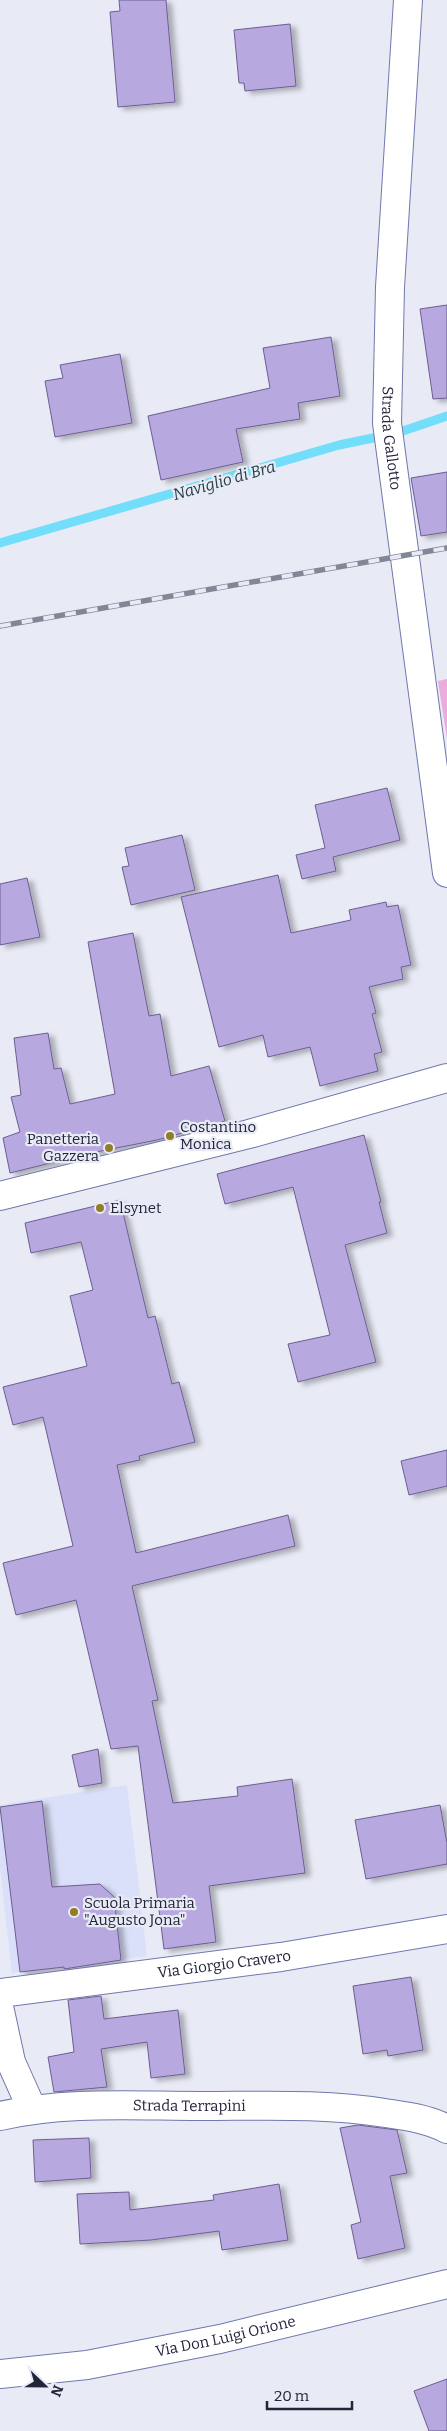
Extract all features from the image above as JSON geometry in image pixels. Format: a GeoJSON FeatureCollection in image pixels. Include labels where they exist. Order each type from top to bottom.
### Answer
{"type":"FeatureCollection","features":[{"type":"Feature","properties":{"kind":"street","name":"Strada Gallotto"},"geometry":{"type":"LineString","coordinates":[[408,0],[390,287],[388,434],[447,873]]}},
{"type":"Feature","properties":{"kind":"street"},"geometry":{"type":"LineString","coordinates":[[0,1196],[249,1134],[447,1078]]}},
{"type":"Feature","properties":{"kind":"street","name":"Via Giorgio Cravero"},"geometry":{"type":"LineString","coordinates":[[0,1993],[282,1957],[447,1929]]}},
{"type":"Feature","properties":{"kind":"street"},"geometry":{"type":"LineString","coordinates":[[0,2011],[11,2062],[32,2109]]}},
{"type":"Feature","properties":{"kind":"street","name":"Strada Terrapini"},"geometry":{"type":"LineString","coordinates":[[0,2116],[32,2109],[131,2106],[309,2106],[367,2110],[403,2115],[434,2122],[447,2129]]}},
{"type":"Feature","properties":{"kind":"street","name":"Via Don Luigi Orione"},"geometry":{"type":"LineString","coordinates":[[0,2374],[87,2364],[220,2339],[447,2284]]}},
{"type":"Feature","properties":{"kind":"shaded area"},"geometry":{"type":"Polygon","coordinates":[[[447,679],[447,739],[438,681],[447,679]]]}},
{"type":"Feature","properties":{"kind":"shaded area","name":"Scuola Primaria \"Augusto Jona\""},"geometry":{"type":"Polygon","coordinates":[[[127,1785],[147,1956],[12,1973],[0,1868],[0,1805],[127,1785]]]}},
{"type":"Feature","properties":{"kind":"building"},"geometry":{"type":"Polygon","coordinates":[[[119,0],[166,0],[175,102],[118,107],[110,12],[120,11],[119,0]]]}},
{"type":"Feature","properties":{"kind":"building"},"geometry":{"type":"Polygon","coordinates":[[[290,24],[296,86],[245,91],[244,83],[239,83],[234,30],[290,24]]]}},
{"type":"Feature","properties":{"kind":"building"},"geometry":{"type":"Polygon","coordinates":[[[447,305],[447,398],[433,399],[420,309],[447,305]]]}},
{"type":"Feature","properties":{"kind":"building"},"geometry":{"type":"Polygon","coordinates":[[[331,337],[340,396],[298,403],[300,419],[236,429],[243,462],[161,480],[148,416],[270,388],[263,348],[331,337]]]}},
{"type":"Feature","properties":{"kind":"building"},"geometry":{"type":"Polygon","coordinates":[[[120,354],[132,423],[55,437],[45,381],[63,378],[60,365],[120,354]]]}},
{"type":"Feature","properties":{"kind":"building"},"geometry":{"type":"Polygon","coordinates":[[[447,472],[447,532],[421,536],[411,478],[447,472]]]}},
{"type":"Feature","properties":{"kind":"building"},"geometry":{"type":"Polygon","coordinates":[[[387,788],[400,840],[333,857],[336,871],[302,879],[296,855],[325,848],[315,805],[387,788]]]}},
{"type":"Feature","properties":{"kind":"building"},"geometry":{"type":"Polygon","coordinates":[[[182,835],[195,890],[131,905],[122,867],[129,866],[125,848],[182,835]]]}},
{"type":"Feature","properties":{"kind":"building"},"geometry":{"type":"Polygon","coordinates":[[[278,875],[291,933],[351,920],[349,910],[386,902],[387,907],[398,905],[411,965],[401,967],[403,979],[369,987],[376,1013],[372,1014],[382,1052],[374,1054],[378,1071],[320,1086],[310,1047],[268,1057],[263,1035],[219,1047],[181,897],[278,875]]]}},
{"type":"Feature","properties":{"kind":"building"},"geometry":{"type":"Polygon","coordinates":[[[27,878],[40,937],[0,945],[0,884],[27,878]]]}},
{"type":"Feature","properties":{"kind":"building"},"geometry":{"type":"Polygon","coordinates":[[[133,933],[149,1016],[160,1014],[171,1076],[209,1066],[225,1121],[157,1140],[91,1153],[10,1173],[3,1138],[20,1132],[11,1097],[21,1095],[14,1038],[48,1033],[54,1069],[61,1068],[70,1104],[115,1094],[88,942],[133,933]]]}},
{"type":"Feature","properties":{"kind":"building"},"geometry":{"type":"Polygon","coordinates":[[[364,1135],[387,1233],[345,1245],[376,1362],[298,1382],[288,1344],[330,1335],[293,1187],[225,1204],[217,1174],[364,1135]]]}},
{"type":"Feature","properties":{"kind":"building"},"geometry":{"type":"Polygon","coordinates":[[[120,1200],[148,1318],[155,1316],[172,1384],[179,1382],[195,1442],[139,1456],[140,1460],[117,1465],[136,1553],[288,1515],[295,1546],[132,1586],[158,1700],[152,1701],[173,1803],[238,1796],[237,1787],[292,1779],[305,1873],[209,1886],[216,1942],[164,1949],[138,1746],[111,1749],[76,1600],[16,1615],[3,1563],[73,1546],[43,1417],[13,1425],[3,1387],[87,1366],[70,1296],[93,1290],[81,1242],[31,1253],[25,1223],[120,1200]]]}},
{"type":"Feature","properties":{"kind":"building"},"geometry":{"type":"Polygon","coordinates":[[[447,1450],[447,1486],[409,1495],[401,1461],[447,1450]]]}},
{"type":"Feature","properties":{"kind":"building"},"geometry":{"type":"Polygon","coordinates":[[[98,1749],[102,1783],[79,1787],[72,1755],[98,1749]]]}},
{"type":"Feature","properties":{"kind":"building"},"geometry":{"type":"Polygon","coordinates":[[[42,1801],[52,1887],[100,1884],[114,1897],[121,1960],[64,1969],[64,1967],[20,1972],[0,1807],[42,1801]]]}},
{"type":"Feature","properties":{"kind":"building"},"geometry":{"type":"Polygon","coordinates":[[[440,1805],[447,1843],[447,1864],[366,1879],[355,1820],[440,1805]]]}},
{"type":"Feature","properties":{"kind":"building"},"geometry":{"type":"Polygon","coordinates":[[[411,1977],[423,2050],[388,2056],[387,2050],[363,2054],[353,1986],[411,1977]]]}},
{"type":"Feature","properties":{"kind":"building"},"geometry":{"type":"Polygon","coordinates":[[[101,1996],[104,2019],[178,2010],[185,2074],[151,2078],[147,2042],[101,2049],[107,2087],[54,2092],[48,2057],[74,2052],[68,2000],[101,1996]]]}},
{"type":"Feature","properties":{"kind":"building"},"geometry":{"type":"Polygon","coordinates":[[[358,2125],[397,2130],[407,2173],[390,2176],[405,2248],[358,2259],[351,2225],[361,2222],[340,2128],[358,2125]]]}},
{"type":"Feature","properties":{"kind":"building"},"geometry":{"type":"Polygon","coordinates":[[[89,2138],[91,2178],[35,2182],[33,2140],[89,2138]]]}},
{"type":"Feature","properties":{"kind":"building"},"geometry":{"type":"Polygon","coordinates":[[[279,2184],[288,2240],[222,2250],[219,2231],[151,2240],[80,2244],[77,2194],[129,2192],[130,2210],[214,2200],[213,2195],[279,2184]]]}},
{"type":"Feature","properties":{"kind":"building"},"geometry":{"type":"Polygon","coordinates":[[[447,2379],[447,2431],[429,2431],[414,2391],[447,2379]]]}},
{"type":"Feature","properties":{"kind":"waterway","name":"Naviglio di Bra"},"geometry":{"type":"LineString","coordinates":[[0,543],[339,445],[397,433],[447,416]]}},
{"type":"Feature","properties":{"kind":"railway"},"geometry":{"type":"LineString","coordinates":[[0,626],[447,548]]}},
{"type":"Feature","properties":{"kind":"place","name":"Costantino Monica"},"geometry":{"type":"Point","coordinates":[170,1136]}},
{"type":"Feature","properties":{"kind":"place","name":"Panetteria Gazzera"},"geometry":{"type":"Point","coordinates":[109,1148]}},
{"type":"Feature","properties":{"kind":"place","name":"Elsynet"},"geometry":{"type":"Point","coordinates":[100,1208]}},
{"type":"Feature","properties":{"kind":"place","name":"Scuola Primaria \"Augusto Jona\""},"geometry":{"type":"Point","coordinates":[74,1912]}}]}
